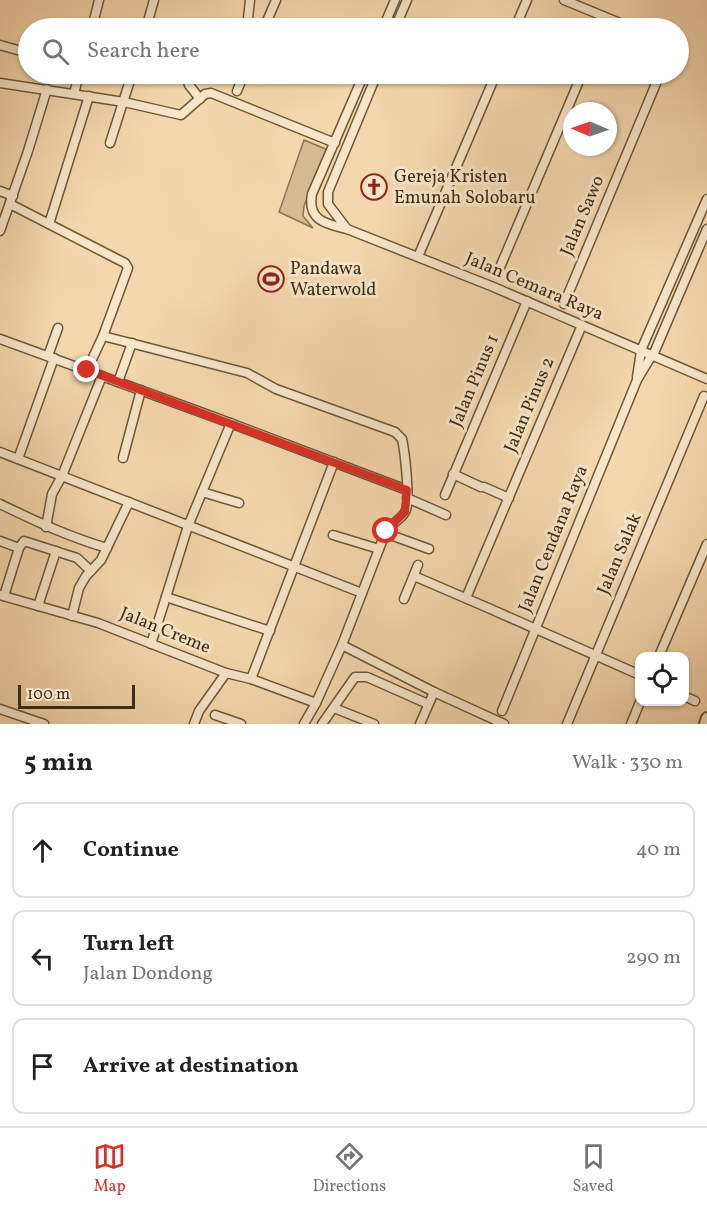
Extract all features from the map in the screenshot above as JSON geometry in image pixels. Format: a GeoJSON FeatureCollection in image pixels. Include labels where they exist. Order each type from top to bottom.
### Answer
{"type":"FeatureCollection","features":[{"type":"Feature","properties":{"kind":"street"},"geometry":{"type":"LineString","coordinates":[[94,18],[99,0]]}},
{"type":"Feature","properties":{"kind":"street"},"geometry":{"type":"LineString","coordinates":[[149,18],[154,0]]}},
{"type":"Feature","properties":{"kind":"street"},"geometry":{"type":"LineString","coordinates":[[248,18],[250,0]]}},
{"type":"Feature","properties":{"kind":"street"},"geometry":{"type":"LineString","coordinates":[[268,18],[276,0]]}},
{"type":"Feature","properties":{"kind":"street"},"geometry":{"type":"LineString","coordinates":[[387,18],[395,0]]}},
{"type":"Feature","properties":{"kind":"street"},"geometry":{"type":"LineString","coordinates":[[400,18],[407,0]]}},
{"type":"Feature","properties":{"kind":"street"},"geometry":{"type":"LineString","coordinates":[[519,18],[527,0]]}},
{"type":"Feature","properties":{"kind":"street"},"geometry":{"type":"LineString","coordinates":[[564,0],[606,18]]}},
{"type":"Feature","properties":{"kind":"street"},"geometry":{"type":"LineString","coordinates":[[0,45],[18,50]]}},
{"type":"Feature","properties":{"kind":"street"},"geometry":{"type":"LineString","coordinates":[[0,83],[124,102],[181,115],[205,94],[211,93],[335,142]]}},
{"type":"Feature","properties":{"kind":"street"},"geometry":{"type":"LineString","coordinates":[[74,94],[76,84]]}},
{"type":"Feature","properties":{"kind":"street"},"geometry":{"type":"LineString","coordinates":[[110,144],[129,84]]}},
{"type":"Feature","properties":{"kind":"street"},"geometry":{"type":"LineString","coordinates":[[189,84],[200,99]]}},
{"type":"Feature","properties":{"kind":"street"},"geometry":{"type":"LineString","coordinates":[[237,92],[240,84]]}},
{"type":"Feature","properties":{"kind":"street","name":"Jalan Cemara Raya"},"geometry":{"type":"LineString","coordinates":[[360,84],[312,194],[311,205],[314,214],[321,221],[347,228],[527,301],[707,379]]}},
{"type":"Feature","properties":{"kind":"street","name":"Jalan Cemara Raya"},"geometry":{"type":"LineString","coordinates":[[347,228],[329,206],[327,198],[373,84]]}},
{"type":"Feature","properties":{"kind":"street"},"geometry":{"type":"LineString","coordinates":[[420,252],[492,84]]}},
{"type":"Feature","properties":{"kind":"street"},"geometry":{"type":"LineString","coordinates":[[498,272],[578,84]]}},
{"type":"Feature","properties":{"kind":"street","name":"Jalan Sawo"},"geometry":{"type":"LineString","coordinates":[[564,304],[656,84]]}},
{"type":"Feature","properties":{"kind":"street"},"geometry":{"type":"LineString","coordinates":[[0,231],[47,89]]}},
{"type":"Feature","properties":{"kind":"street"},"geometry":{"type":"LineString","coordinates":[[49,224],[90,96]]}},
{"type":"Feature","properties":{"kind":"street"},"geometry":{"type":"LineString","coordinates":[[331,153],[342,158]]}},
{"type":"Feature","properties":{"kind":"street"},"geometry":{"type":"LineString","coordinates":[[0,191],[49,224],[127,265],[128,268],[103,336],[87,370]]}},
{"type":"Feature","properties":{"kind":"street","name":"Jalan Cendana Raya"},"geometry":{"type":"LineString","coordinates":[[637,380],[641,350],[707,200]]}},
{"type":"Feature","properties":{"kind":"street","name":"Jalan Cendana Raya"},"geometry":{"type":"LineString","coordinates":[[502,711],[637,380],[653,354],[707,229]]}},
{"type":"Feature","properties":{"kind":"street","name":"Jalan Pinus 1"},"geometry":{"type":"LineString","coordinates":[[445,495],[527,301]]}},
{"type":"Feature","properties":{"kind":"street","name":"Jalan Pinus 2"},"geometry":{"type":"LineString","coordinates":[[466,598],[582,325]]}},
{"type":"Feature","properties":{"kind":"street"},"geometry":{"type":"LineString","coordinates":[[18,459],[58,328]]}},
{"type":"Feature","properties":{"kind":"street"},"geometry":{"type":"LineString","coordinates":[[103,336],[247,373],[276,389],[395,432],[402,439],[407,494],[405,512],[390,525],[386,533],[342,645],[304,724]]}},
{"type":"Feature","properties":{"kind":"street"},"geometry":{"type":"LineString","coordinates":[[0,339],[334,462],[407,494],[446,515]]}},
{"type":"Feature","properties":{"kind":"street"},"geometry":{"type":"LineString","coordinates":[[118,382],[132,343]]}},
{"type":"Feature","properties":{"kind":"street"},"geometry":{"type":"LineString","coordinates":[[46,527],[52,494],[62,476],[102,376]]}},
{"type":"Feature","properties":{"kind":"street"},"geometry":{"type":"LineString","coordinates":[[123,458],[141,390]]}},
{"type":"Feature","properties":{"kind":"street","name":"Jalan Salak"},"geometry":{"type":"LineString","coordinates":[[567,724],[704,396]]}},
{"type":"Feature","properties":{"kind":"street"},"geometry":{"type":"LineString","coordinates":[[151,644],[188,526],[231,423]]}},
{"type":"Feature","properties":{"kind":"street"},"geometry":{"type":"LineString","coordinates":[[0,452],[362,593]]}},
{"type":"Feature","properties":{"kind":"street"},"geometry":{"type":"LineString","coordinates":[[251,679],[334,462]]}},
{"type":"Feature","properties":{"kind":"street"},"geometry":{"type":"LineString","coordinates":[[453,474],[508,498]]}},
{"type":"Feature","properties":{"kind":"street"},"geometry":{"type":"LineString","coordinates":[[202,492],[239,502]]}},
{"type":"Feature","properties":{"kind":"street"},"geometry":{"type":"LineString","coordinates":[[72,616],[79,588],[90,571],[101,560],[129,502]]}},
{"type":"Feature","properties":{"kind":"street"},"geometry":{"type":"LineString","coordinates":[[0,504],[75,539],[107,548]]}},
{"type":"Feature","properties":{"kind":"street"},"geometry":{"type":"LineString","coordinates":[[386,533],[429,549]]}},
{"type":"Feature","properties":{"kind":"street"},"geometry":{"type":"LineString","coordinates":[[333,535],[379,549]]}},
{"type":"Feature","properties":{"kind":"street"},"geometry":{"type":"LineString","coordinates":[[2,595],[25,540],[77,558],[90,571]]}},
{"type":"Feature","properties":{"kind":"street"},"geometry":{"type":"LineString","coordinates":[[0,541],[20,548]]}},
{"type":"Feature","properties":{"kind":"street"},"geometry":{"type":"LineString","coordinates":[[661,652],[707,544]]}},
{"type":"Feature","properties":{"kind":"street"},"geometry":{"type":"LineString","coordinates":[[38,606],[56,552]]}},
{"type":"Feature","properties":{"kind":"street"},"geometry":{"type":"LineString","coordinates":[[404,599],[418,565]]}},
{"type":"Feature","properties":{"kind":"street"},"geometry":{"type":"LineString","coordinates":[[414,576],[635,673]]}},
{"type":"Feature","properties":{"kind":"street","name":"Jalan Creme"},"geometry":{"type":"LineString","coordinates":[[2,595],[98,623],[226,673],[251,679],[316,703]]}},
{"type":"Feature","properties":{"kind":"street"},"geometry":{"type":"LineString","coordinates":[[166,597],[270,631]]}},
{"type":"Feature","properties":{"kind":"street"},"geometry":{"type":"LineString","coordinates":[[342,645],[434,692],[504,724]]}},
{"type":"Feature","properties":{"kind":"street"},"geometry":{"type":"LineString","coordinates":[[194,724],[199,711],[226,673]]}},
{"type":"Feature","properties":{"kind":"street"},"geometry":{"type":"LineString","coordinates":[[322,724],[355,677],[359,676],[367,677],[428,704]]}},
{"type":"Feature","properties":{"kind":"street"},"geometry":{"type":"LineString","coordinates":[[420,724],[434,692]]}},
{"type":"Feature","properties":{"kind":"street"},"geometry":{"type":"LineString","coordinates":[[689,698],[695,701]]}},
{"type":"Feature","properties":{"kind":"street"},"geometry":{"type":"LineString","coordinates":[[631,724],[638,706]]}},
{"type":"Feature","properties":{"kind":"street"},"geometry":{"type":"LineString","coordinates":[[334,708],[374,724]]}},
{"type":"Feature","properties":{"kind":"street"},"geometry":{"type":"LineString","coordinates":[[0,710],[44,724]]}},
{"type":"Feature","properties":{"kind":"street"},"geometry":{"type":"LineString","coordinates":[[215,715],[241,724]]}},
{"type":"Feature","properties":{"kind":"street"},"geometry":{"type":"LineString","coordinates":[[705,724],[707,718]]}},
{"type":"Feature","properties":{"kind":"shaded area"},"geometry":{"type":"Polygon","coordinates":[[[304,140],[328,150],[304,206],[303,216],[313,228],[279,212],[304,140]]]}},
{"type":"Feature","properties":{"kind":"place","name":"Gereja Kristen Emunah Solobaru"},"geometry":{"type":"Point","coordinates":[374,187]}},
{"type":"Feature","properties":{"kind":"place","name":"Pandawa Waterwold"},"geometry":{"type":"Point","coordinates":[271,279]}},
{"type":"Feature","properties":{"kind":"route"},"geometry":{"type":"LineString","coordinates":[[87,370],[407,490],[404,514],[386,531]]}}]}
